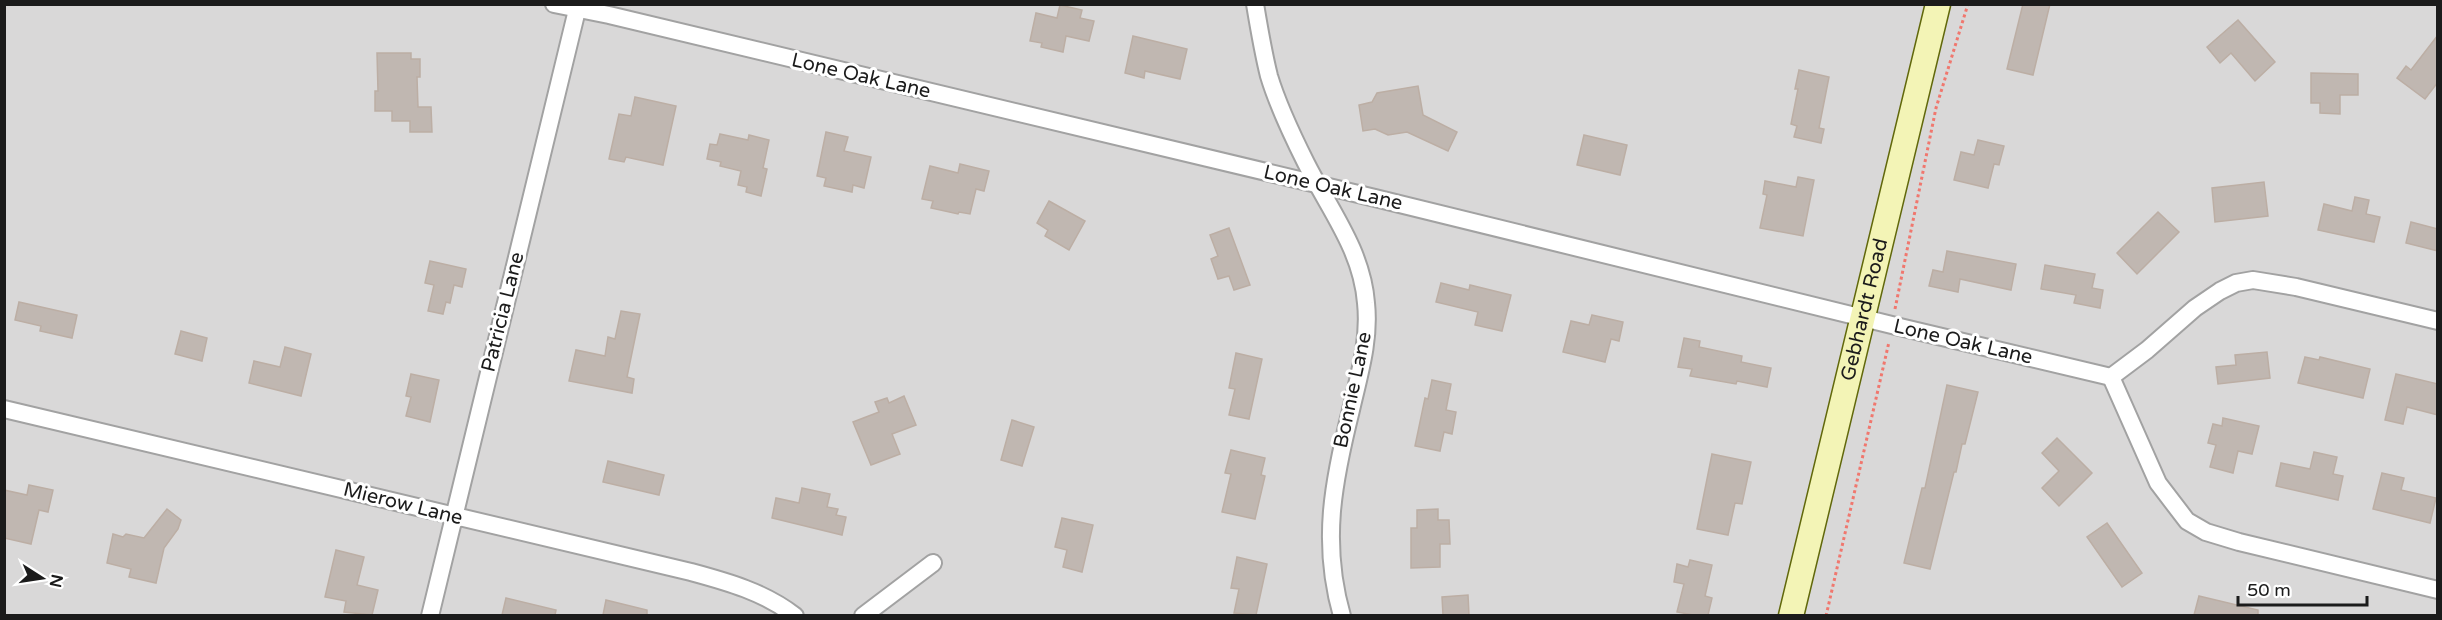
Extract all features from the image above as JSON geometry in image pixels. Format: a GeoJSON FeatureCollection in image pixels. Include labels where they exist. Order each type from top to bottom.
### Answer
{"type":"FeatureCollection","features":[{"type":"Feature","properties":{"kind":"street","name":"Lone Oak Lane"},"geometry":{"type":"LineString","coordinates":[[554,4],[609,15],[1320,185],[2111,377]]}},
{"type":"Feature","properties":{"kind":"street","name":"Bonnie Lane"},"geometry":{"type":"LineString","coordinates":[[1255,4],[1270,76],[1280,107],[1307,164],[1341,223],[1362,276],[1366,302],[1368,328],[1362,363],[1336,470],[1332,500],[1330,561],[1342,615]]}},
{"type":"Feature","properties":{"kind":"street","name":"Gebhardt Road"},"geometry":{"type":"LineString","coordinates":[[1791,615],[1938,4]]}},
{"type":"Feature","properties":{"kind":"street","name":"Patricia Lane"},"geometry":{"type":"LineString","coordinates":[[430,615],[577,10]]}},
{"type":"Feature","properties":{"kind":"street"},"geometry":{"type":"LineString","coordinates":[[2438,321],[2296,287],[2253,280],[2236,283],[2195,308],[2147,350],[2111,377],[2158,483],[2187,522],[2206,532],[2239,542],[2438,590]]}},
{"type":"Feature","properties":{"kind":"street","name":"Mierow Lane"},"geometry":{"type":"LineString","coordinates":[[4,409],[732,583],[769,598],[795,615]]}},
{"type":"Feature","properties":{"kind":"street"},"geometry":{"type":"LineString","coordinates":[[862,615],[933,563]]}},
{"type":"Feature","properties":{"kind":"shaded area"},"geometry":{"type":"Polygon","coordinates":[[[5,5],[2437,5],[2437,615],[5,615],[5,5]]]}},
{"type":"Feature","properties":{"kind":"building"},"geometry":{"type":"Polygon","coordinates":[[[2023,4],[2050,4],[2033,75],[2007,69],[2023,4]]]}},
{"type":"Feature","properties":{"kind":"building"},"geometry":{"type":"Polygon","coordinates":[[[1060,5],[1082,10],[1080,18],[1094,21],[1089,41],[1066,36],[1063,52],[1041,47],[1042,43],[1030,41],[1036,13],[1057,18],[1060,5]]]}},
{"type":"Feature","properties":{"kind":"building"},"geometry":{"type":"Polygon","coordinates":[[[2238,20],[2275,62],[2255,81],[2231,53],[2220,63],[2207,47],[2238,20]]]}},
{"type":"Feature","properties":{"kind":"building"},"geometry":{"type":"Polygon","coordinates":[[[2438,35],[2438,82],[2425,99],[2397,78],[2406,66],[2411,70],[2438,35]]]}},
{"type":"Feature","properties":{"kind":"building"},"geometry":{"type":"Polygon","coordinates":[[[1133,36],[1187,49],[1180,79],[1145,71],[1144,78],[1125,73],[1133,36]]]}},
{"type":"Feature","properties":{"kind":"building"},"geometry":{"type":"Polygon","coordinates":[[[377,53],[411,53],[411,59],[420,59],[420,77],[417,77],[418,107],[431,107],[432,132],[410,132],[410,121],[392,121],[392,111],[375,111],[375,91],[378,91],[377,53]]]}},
{"type":"Feature","properties":{"kind":"building"},"geometry":{"type":"Polygon","coordinates":[[[1799,70],[1829,77],[1819,128],[1824,129],[1821,143],[1794,137],[1797,126],[1791,124],[1799,70]]]}},
{"type":"Feature","properties":{"kind":"building"},"geometry":{"type":"Polygon","coordinates":[[[2311,73],[2358,74],[2358,95],[2340,95],[2340,114],[2320,113],[2320,103],[2311,103],[2311,73]]]}},
{"type":"Feature","properties":{"kind":"building"},"geometry":{"type":"Polygon","coordinates":[[[1418,86],[1423,115],[1457,132],[1448,151],[1407,132],[1388,135],[1375,129],[1363,131],[1359,105],[1372,102],[1377,93],[1418,86]]]}},
{"type":"Feature","properties":{"kind":"building"},"geometry":{"type":"Polygon","coordinates":[[[635,97],[676,106],[663,165],[626,157],[624,162],[609,159],[619,114],[631,116],[635,97]]]}},
{"type":"Feature","properties":{"kind":"building"},"geometry":{"type":"Polygon","coordinates":[[[826,132],[848,137],[844,151],[871,157],[864,188],[853,185],[852,192],[824,186],[826,178],[817,176],[826,132]]]}},
{"type":"Feature","properties":{"kind":"building"},"geometry":{"type":"Polygon","coordinates":[[[720,134],[748,140],[749,135],[769,140],[763,168],[767,169],[761,196],[746,192],[747,187],[738,185],[741,171],[720,166],[721,162],[707,159],[710,144],[717,145],[720,134]]]}},
{"type":"Feature","properties":{"kind":"building"},"geometry":{"type":"Polygon","coordinates":[[[1584,135],[1627,145],[1620,175],[1577,165],[1584,135]]]}},
{"type":"Feature","properties":{"kind":"building"},"geometry":{"type":"Polygon","coordinates":[[[1978,140],[2004,146],[1999,165],[1994,164],[1988,188],[1954,180],[1961,152],[1974,155],[1978,140]]]}},
{"type":"Feature","properties":{"kind":"building"},"geometry":{"type":"Polygon","coordinates":[[[960,164],[989,171],[984,191],[976,189],[970,214],[959,212],[958,214],[931,208],[933,201],[922,199],[930,166],[958,173],[960,164]]]}},
{"type":"Feature","properties":{"kind":"building"},"geometry":{"type":"Polygon","coordinates":[[[1798,177],[1814,180],[1803,236],[1760,228],[1767,195],[1763,194],[1765,181],[1796,187],[1798,177]]]}},
{"type":"Feature","properties":{"kind":"building"},"geometry":{"type":"Polygon","coordinates":[[[2264,182],[2268,216],[2215,222],[2212,188],[2264,182]]]}},
{"type":"Feature","properties":{"kind":"building"},"geometry":{"type":"Polygon","coordinates":[[[2355,197],[2369,200],[2366,214],[2380,217],[2374,242],[2318,230],[2324,204],[2352,211],[2355,197]]]}},
{"type":"Feature","properties":{"kind":"building"},"geometry":{"type":"Polygon","coordinates":[[[1049,201],[1085,221],[1069,250],[1045,236],[1048,230],[1037,223],[1049,201]]]}},
{"type":"Feature","properties":{"kind":"building"},"geometry":{"type":"Polygon","coordinates":[[[2158,212],[2179,232],[2137,274],[2117,253],[2158,212]]]}},
{"type":"Feature","properties":{"kind":"building"},"geometry":{"type":"Polygon","coordinates":[[[2411,222],[2438,229],[2438,251],[2406,243],[2411,222]]]}},
{"type":"Feature","properties":{"kind":"building"},"geometry":{"type":"Polygon","coordinates":[[[1229,228],[1250,285],[1234,290],[1229,276],[1218,279],[1211,259],[1218,256],[1210,235],[1229,228]]]}},
{"type":"Feature","properties":{"kind":"building"},"geometry":{"type":"Polygon","coordinates":[[[1947,251],[2016,264],[2011,290],[1960,279],[1958,292],[1929,286],[1933,270],[1943,272],[1947,251]]]}},
{"type":"Feature","properties":{"kind":"building"},"geometry":{"type":"Polygon","coordinates":[[[430,261],[466,269],[462,287],[454,285],[450,303],[446,302],[443,314],[428,311],[434,285],[425,283],[430,261]]]}},
{"type":"Feature","properties":{"kind":"building"},"geometry":{"type":"Polygon","coordinates":[[[2045,265],[2095,274],[2092,288],[2103,290],[2100,308],[2074,303],[2076,295],[2041,289],[2045,265]]]}},
{"type":"Feature","properties":{"kind":"building"},"geometry":{"type":"Polygon","coordinates":[[[1441,283],[1469,290],[1470,285],[1511,295],[1502,331],[1475,325],[1478,312],[1436,302],[1441,283]]]}},
{"type":"Feature","properties":{"kind":"building"},"geometry":{"type":"Polygon","coordinates":[[[19,302],[77,315],[72,338],[40,331],[41,326],[15,320],[19,302]]]}},
{"type":"Feature","properties":{"kind":"building"},"geometry":{"type":"Polygon","coordinates":[[[621,311],[640,314],[627,377],[634,379],[632,393],[569,381],[576,350],[605,356],[608,337],[615,339],[621,311]]]}},
{"type":"Feature","properties":{"kind":"building"},"geometry":{"type":"Polygon","coordinates":[[[1592,315],[1623,322],[1619,341],[1611,339],[1605,362],[1563,352],[1571,321],[1589,325],[1592,315]]]}},
{"type":"Feature","properties":{"kind":"building"},"geometry":{"type":"Polygon","coordinates":[[[181,331],[207,338],[202,361],[175,354],[181,331]]]}},
{"type":"Feature","properties":{"kind":"building"},"geometry":{"type":"Polygon","coordinates":[[[1684,338],[1700,341],[1699,347],[1742,356],[1741,362],[1771,368],[1767,387],[1690,376],[1692,369],[1678,367],[1684,338]]]}},
{"type":"Feature","properties":{"kind":"building"},"geometry":{"type":"Polygon","coordinates":[[[285,347],[311,354],[301,396],[249,383],[254,361],[280,367],[285,347]]]}},
{"type":"Feature","properties":{"kind":"building"},"geometry":{"type":"Polygon","coordinates":[[[2267,352],[2270,378],[2218,384],[2216,367],[2236,365],[2235,355],[2267,352]]]}},
{"type":"Feature","properties":{"kind":"building"},"geometry":{"type":"Polygon","coordinates":[[[1236,353],[1262,359],[1249,419],[1229,415],[1235,389],[1229,388],[1236,353]]]}},
{"type":"Feature","properties":{"kind":"building"},"geometry":{"type":"Polygon","coordinates":[[[2305,357],[2319,360],[2320,357],[2370,369],[2363,398],[2298,383],[2305,357]]]}},
{"type":"Feature","properties":{"kind":"building"},"geometry":{"type":"Polygon","coordinates":[[[411,374],[439,380],[430,422],[406,416],[411,397],[406,396],[411,374]]]}},
{"type":"Feature","properties":{"kind":"building"},"geometry":{"type":"Polygon","coordinates":[[[2396,374],[2438,384],[2438,415],[2407,407],[2403,424],[2385,420],[2396,374]]]}},
{"type":"Feature","properties":{"kind":"building"},"geometry":{"type":"Polygon","coordinates":[[[1432,380],[1451,384],[1446,410],[1456,412],[1452,434],[1444,432],[1440,451],[1415,446],[1425,398],[1428,399],[1432,380]]]}},
{"type":"Feature","properties":{"kind":"building"},"geometry":{"type":"Polygon","coordinates":[[[1947,385],[1978,392],[1965,444],[1962,444],[1956,472],[1954,472],[1930,569],[1904,563],[1922,488],[1925,488],[1947,385]]]}},
{"type":"Feature","properties":{"kind":"building"},"geometry":{"type":"Polygon","coordinates":[[[904,396],[916,425],[892,434],[900,454],[871,465],[853,422],[879,412],[875,402],[887,398],[889,403],[904,396]]]}},
{"type":"Feature","properties":{"kind":"building"},"geometry":{"type":"Polygon","coordinates":[[[2223,418],[2259,426],[2252,454],[2238,451],[2233,473],[2210,467],[2216,445],[2208,443],[2213,424],[2222,426],[2223,418]]]}},
{"type":"Feature","properties":{"kind":"building"},"geometry":{"type":"Polygon","coordinates":[[[1012,420],[1034,427],[1022,466],[1001,460],[1012,420]]]}},
{"type":"Feature","properties":{"kind":"building"},"geometry":{"type":"Polygon","coordinates":[[[2057,438],[2092,473],[2059,506],[2042,488],[2059,471],[2042,453],[2057,438]]]}},
{"type":"Feature","properties":{"kind":"building"},"geometry":{"type":"Polygon","coordinates":[[[1231,450],[1265,458],[1261,475],[1265,476],[1255,519],[1222,512],[1231,474],[1225,473],[1231,450]]]}},
{"type":"Feature","properties":{"kind":"building"},"geometry":{"type":"Polygon","coordinates":[[[2314,452],[2337,457],[2333,474],[2343,476],[2338,500],[2276,486],[2281,463],[2310,469],[2314,452]]]}},
{"type":"Feature","properties":{"kind":"building"},"geometry":{"type":"Polygon","coordinates":[[[1712,454],[1751,462],[1742,504],[1735,503],[1728,535],[1697,529],[1712,454]]]}},
{"type":"Feature","properties":{"kind":"building"},"geometry":{"type":"Polygon","coordinates":[[[608,461],[664,475],[659,495],[603,482],[608,461]]]}},
{"type":"Feature","properties":{"kind":"building"},"geometry":{"type":"Polygon","coordinates":[[[2382,473],[2404,478],[2401,490],[2436,498],[2430,523],[2373,509],[2382,473]]]}},
{"type":"Feature","properties":{"kind":"building"},"geometry":{"type":"Polygon","coordinates":[[[29,485],[53,490],[48,512],[39,510],[31,544],[4,538],[4,490],[27,495],[29,485]]]}},
{"type":"Feature","properties":{"kind":"building"},"geometry":{"type":"Polygon","coordinates":[[[802,488],[830,494],[827,507],[838,509],[836,515],[846,517],[842,535],[772,518],[776,498],[799,503],[802,488]]]}},
{"type":"Feature","properties":{"kind":"building"},"geometry":{"type":"Polygon","coordinates":[[[167,509],[181,520],[178,529],[164,548],[156,583],[129,577],[131,569],[107,563],[113,534],[144,538],[167,509]]]}},
{"type":"Feature","properties":{"kind":"building"},"geometry":{"type":"Polygon","coordinates":[[[1438,509],[1438,520],[1449,520],[1450,544],[1440,544],[1440,567],[1411,568],[1411,528],[1417,528],[1417,510],[1438,509]]]}},
{"type":"Feature","properties":{"kind":"building"},"geometry":{"type":"Polygon","coordinates":[[[1062,518],[1093,525],[1082,572],[1063,567],[1067,550],[1055,547],[1062,518]]]}},
{"type":"Feature","properties":{"kind":"building"},"geometry":{"type":"Polygon","coordinates":[[[2107,523],[2142,573],[2122,587],[2087,537],[2107,523]]]}},
{"type":"Feature","properties":{"kind":"building"},"geometry":{"type":"Polygon","coordinates":[[[336,550],[364,557],[357,585],[378,590],[372,615],[344,612],[346,601],[325,597],[336,550]]]}},
{"type":"Feature","properties":{"kind":"building"},"geometry":{"type":"Polygon","coordinates":[[[1237,557],[1267,564],[1256,615],[1234,613],[1239,589],[1231,588],[1237,557]]]}},
{"type":"Feature","properties":{"kind":"building"},"geometry":{"type":"Polygon","coordinates":[[[1690,560],[1712,565],[1705,596],[1712,598],[1708,615],[1677,612],[1684,584],[1674,582],[1677,564],[1688,567],[1690,560]]]}},
{"type":"Feature","properties":{"kind":"building"},"geometry":{"type":"Polygon","coordinates":[[[1468,595],[1469,615],[1443,615],[1442,597],[1468,595]]]}},
{"type":"Feature","properties":{"kind":"building"},"geometry":{"type":"Polygon","coordinates":[[[2199,596],[2258,610],[2258,615],[2194,615],[2199,596]]]}},
{"type":"Feature","properties":{"kind":"building"},"geometry":{"type":"Polygon","coordinates":[[[506,598],[556,610],[555,615],[502,615],[506,598]]]}},
{"type":"Feature","properties":{"kind":"building"},"geometry":{"type":"Polygon","coordinates":[[[606,600],[647,610],[647,615],[603,615],[606,600]]]}}]}
